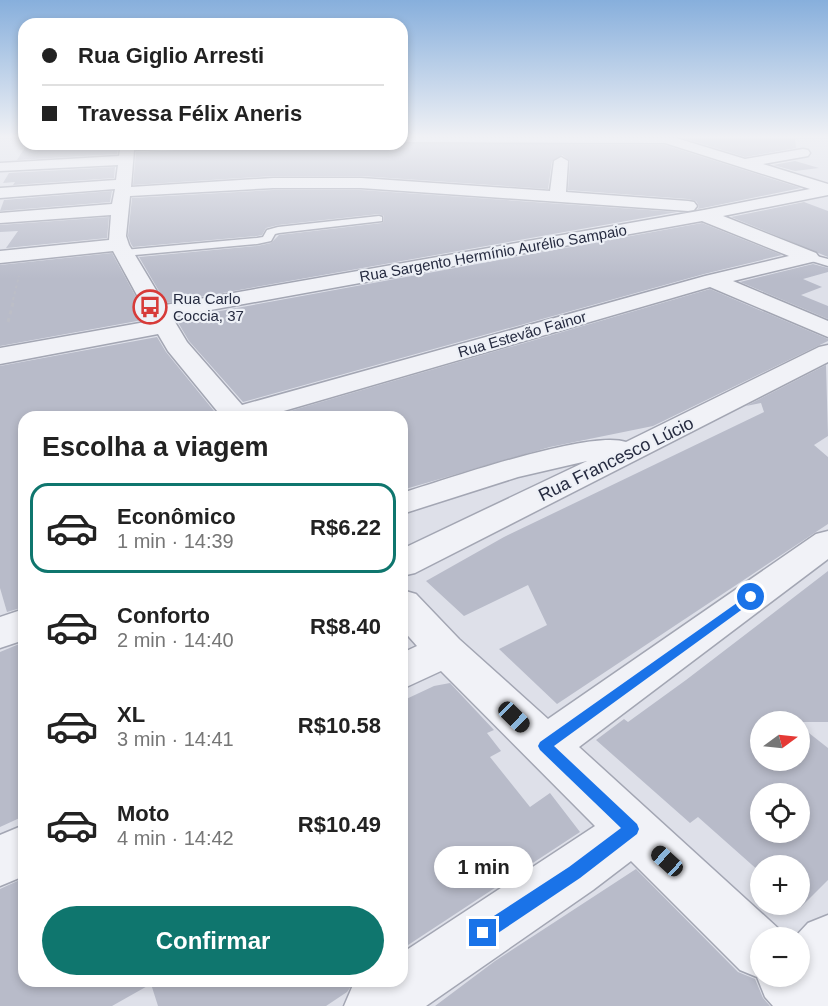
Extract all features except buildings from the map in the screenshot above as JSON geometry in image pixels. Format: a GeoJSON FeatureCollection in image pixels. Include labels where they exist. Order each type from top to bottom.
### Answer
{"type":"FeatureCollection","features":[{"type":"Feature","properties":{"kind":"street"},"geometry":{"type":"LineString","coordinates":[[122,185],[117,236],[121,249],[177,346],[232,411]]}},
{"type":"Feature","properties":{"kind":"street"},"geometry":{"type":"LineString","coordinates":[[0,192],[121,195],[281,185]]}},
{"type":"Feature","properties":{"kind":"street"},"geometry":{"type":"LineString","coordinates":[[376,185],[558,196],[729,210]]}},
{"type":"Feature","properties":{"kind":"street"},"geometry":{"type":"LineString","coordinates":[[558,196],[559,185]]}},
{"type":"Feature","properties":{"kind":"street"},"geometry":{"type":"LineString","coordinates":[[811,185],[828,190]]}},
{"type":"Feature","properties":{"kind":"street","name":"Rua Sargento Hermínio Aurélio Sampaio"},"geometry":{"type":"LineString","coordinates":[[0,357],[162,320],[828,190]]}},
{"type":"Feature","properties":{"kind":"street"},"geometry":{"type":"LineString","coordinates":[[0,218],[121,195]]}},
{"type":"Feature","properties":{"kind":"street"},"geometry":{"type":"LineString","coordinates":[[704,215],[818,260]]}},
{"type":"Feature","properties":{"kind":"street"},"geometry":{"type":"LineString","coordinates":[[0,256],[121,249]]}},
{"type":"Feature","properties":{"kind":"street","name":"Rua Estevão Fainor"},"geometry":{"type":"LineString","coordinates":[[258,411],[712,280],[818,260]]}},
{"type":"Feature","properties":{"kind":"street"},"geometry":{"type":"LineString","coordinates":[[712,280],[828,330]]}},
{"type":"Feature","properties":{"kind":"street","name":"Rua Francesco Lúcio"},"geometry":{"type":"LineString","coordinates":[[408,561],[644,446],[828,352]]}},
{"type":"Feature","properties":{"kind":"street"},"geometry":{"type":"LineString","coordinates":[[408,502],[569,456],[598,450],[644,446]]}},
{"type":"Feature","properties":{"kind":"street"},"geometry":{"type":"LineString","coordinates":[[545,746],[827,543]]}},
{"type":"Feature","properties":{"kind":"street"},"geometry":{"type":"LineString","coordinates":[[408,610],[445,650],[632,829],[750,936]]}},
{"type":"Feature","properties":{"kind":"street"},"geometry":{"type":"LineString","coordinates":[[0,633],[18,626]]}},
{"type":"Feature","properties":{"kind":"street"},"geometry":{"type":"LineString","coordinates":[[408,669],[445,650]]}},
{"type":"Feature","properties":{"kind":"street"},"geometry":{"type":"LineString","coordinates":[[408,983],[574,872],[632,829]]}},
{"type":"Feature","properties":{"kind":"street"},"geometry":{"type":"LineString","coordinates":[[0,861],[18,853]]}},
{"type":"Feature","properties":{"kind":"street"},"geometry":{"type":"LineString","coordinates":[[374,1006],[402,987]]}},
{"type":"Feature","properties":{"kind":"lane"},"geometry":{"type":"LineString","coordinates":[[121,249],[257,242],[269,238],[271,232],[278,230],[379,219]]}},
{"type":"Feature","properties":{"kind":"path"},"geometry":{"type":"LineString","coordinates":[[8,322],[24,255]]}},
{"type":"Feature","properties":{"kind":"place","name":"Rua Carlo Coccia, 37"},"geometry":{"type":"Point","coordinates":[150,307]}},
{"type":"Feature","properties":{"kind":"route"},"geometry":{"type":"LineString","coordinates":[[483,933],[574,872],[632,829],[545,746],[751,597]]}}]}
